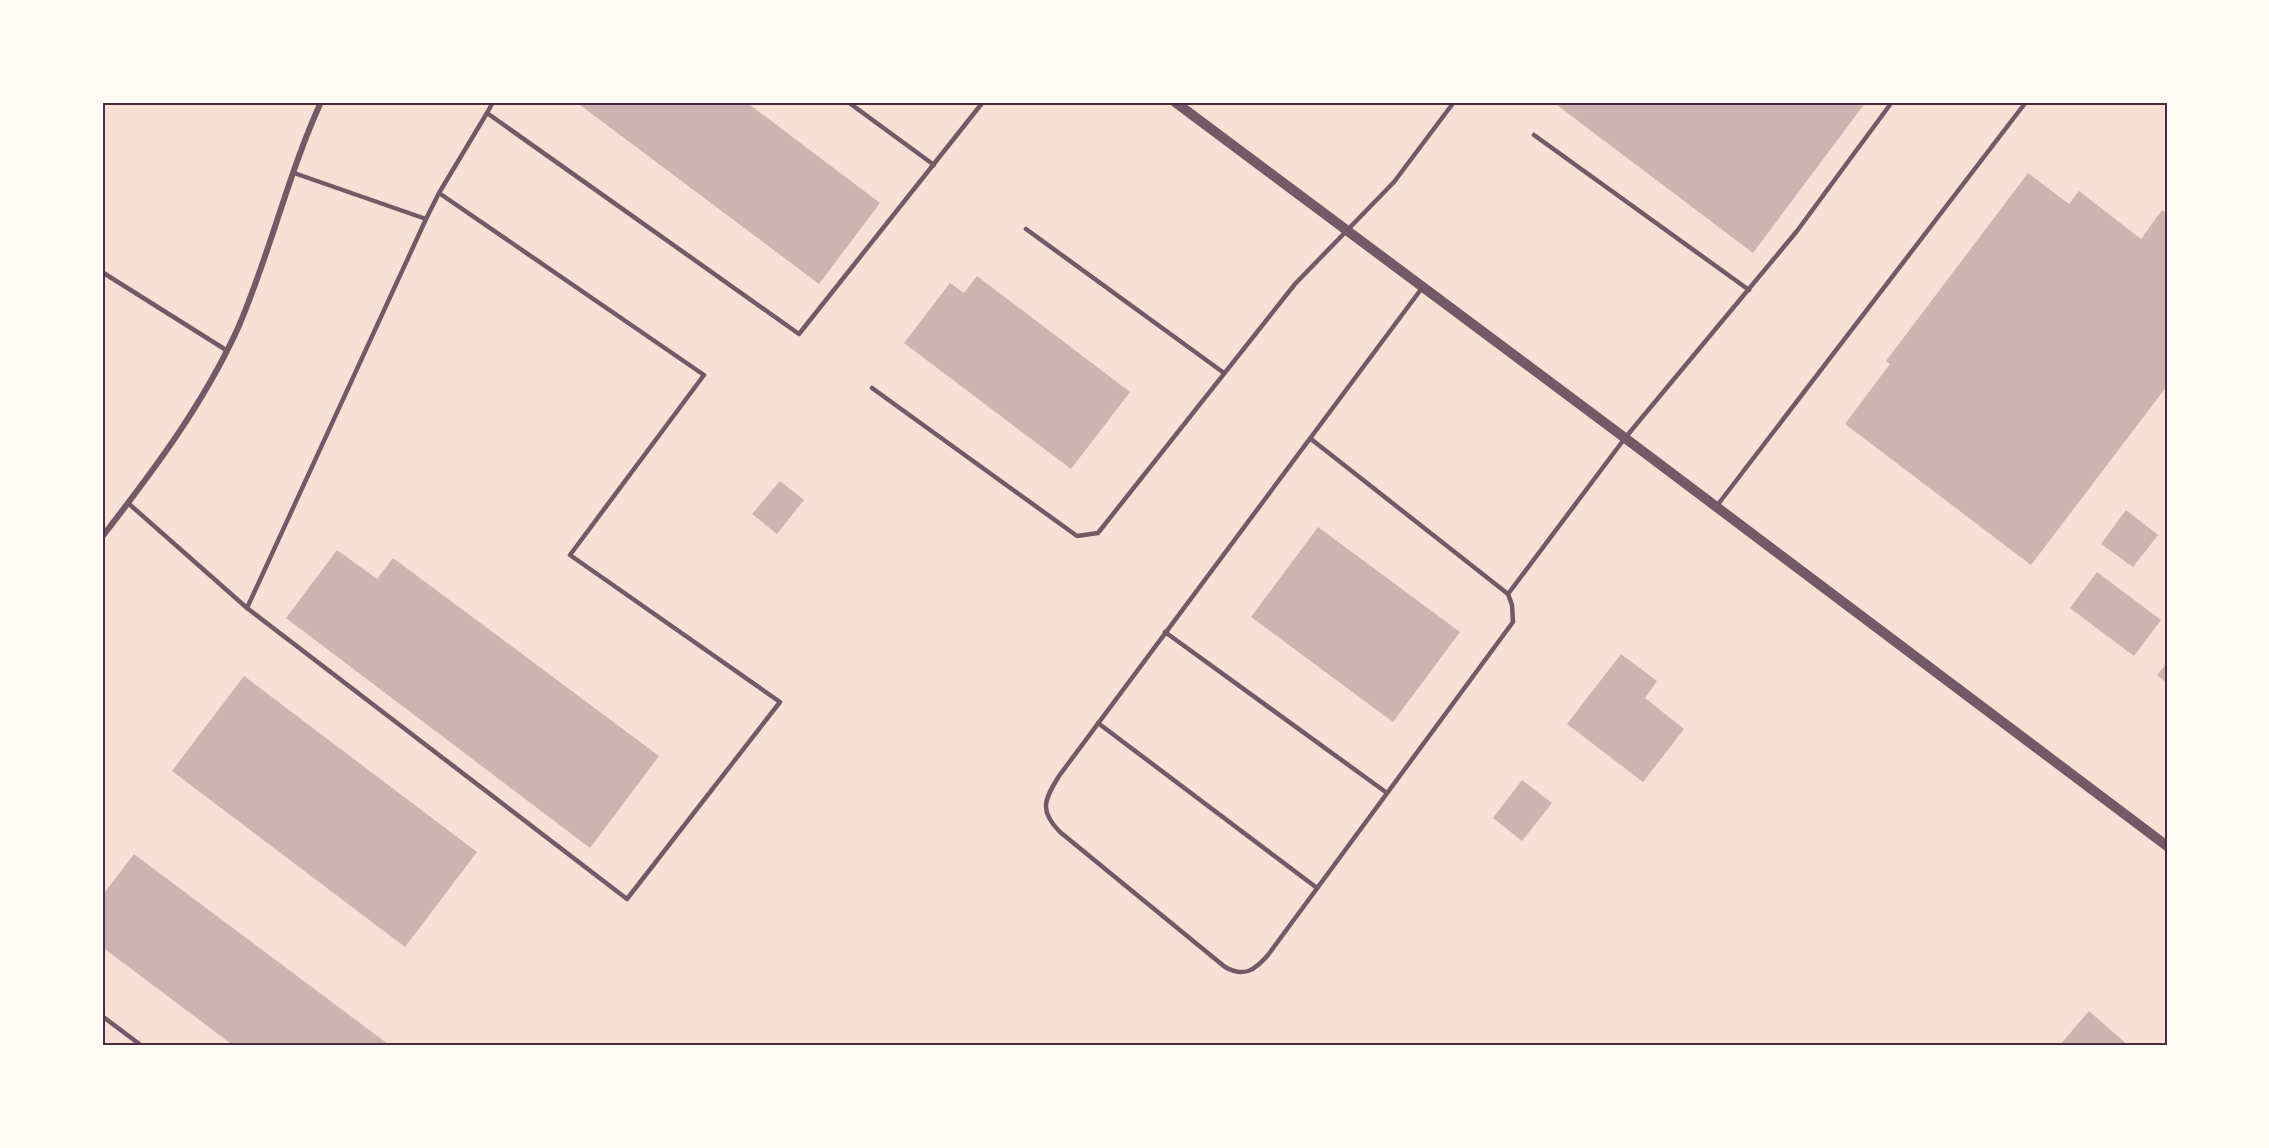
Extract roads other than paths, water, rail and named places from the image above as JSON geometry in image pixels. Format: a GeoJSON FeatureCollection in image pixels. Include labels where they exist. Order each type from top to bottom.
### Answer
{"type":"FeatureCollection","features":[{"type":"Feature","properties":{"kind":"street"},"geometry":{"type":"LineString","coordinates":[[102,537],[170,447],[207,389],[238,328],[272,241],[307,133],[321,102]]}},
{"type":"Feature","properties":{"kind":"street"},"geometry":{"type":"LineString","coordinates":[[1175,102],[1626,438],[2167,846]]}},
{"type":"Feature","properties":{"kind":"lane"},"geometry":{"type":"LineString","coordinates":[[247,608],[426,219],[493,102]]}},
{"type":"Feature","properties":{"kind":"lane"},"geometry":{"type":"LineString","coordinates":[[848,102],[933,165]]}},
{"type":"Feature","properties":{"kind":"lane"},"geometry":{"type":"LineString","coordinates":[[487,113],[799,334],[983,102]]}},
{"type":"Feature","properties":{"kind":"lane"},"geometry":{"type":"LineString","coordinates":[[872,388],[1077,536],[1098,533],[1295,284],[1394,182],[1454,102]]}},
{"type":"Feature","properties":{"kind":"lane"},"geometry":{"type":"LineString","coordinates":[[1508,594],[1626,438],[1797,231],[1892,102]]}},
{"type":"Feature","properties":{"kind":"lane"},"geometry":{"type":"LineString","coordinates":[[1716,507],[2026,102]]}},
{"type":"Feature","properties":{"kind":"lane"},"geometry":{"type":"LineString","coordinates":[[1534,135],[1749,290]]}},
{"type":"Feature","properties":{"kind":"lane"},"geometry":{"type":"LineString","coordinates":[[294,173],[426,219]]}},
{"type":"Feature","properties":{"kind":"lane"},"geometry":{"type":"LineString","coordinates":[[128,503],[247,608],[627,899],[780,702],[570,555],[704,375],[439,193]]}},
{"type":"Feature","properties":{"kind":"lane"},"geometry":{"type":"LineString","coordinates":[[1026,229],[1224,373]]}},
{"type":"Feature","properties":{"kind":"lane"},"geometry":{"type":"LineString","coordinates":[[102,272],[226,350]]}},
{"type":"Feature","properties":{"kind":"lane"},"geometry":{"type":"LineString","coordinates":[[1311,439],[1508,594],[1514,613],[1513,622],[1260,965],[1240,974],[1225,967],[1060,832],[1047,818],[1046,803],[1053,784],[1422,288]]}},
{"type":"Feature","properties":{"kind":"lane"},"geometry":{"type":"LineString","coordinates":[[1165,632],[1387,793]]}},
{"type":"Feature","properties":{"kind":"lane"},"geometry":{"type":"LineString","coordinates":[[1098,723],[1317,888]]}},
{"type":"Feature","properties":{"kind":"lane"},"geometry":{"type":"LineString","coordinates":[[102,1016],[142,1046]]}}]}
